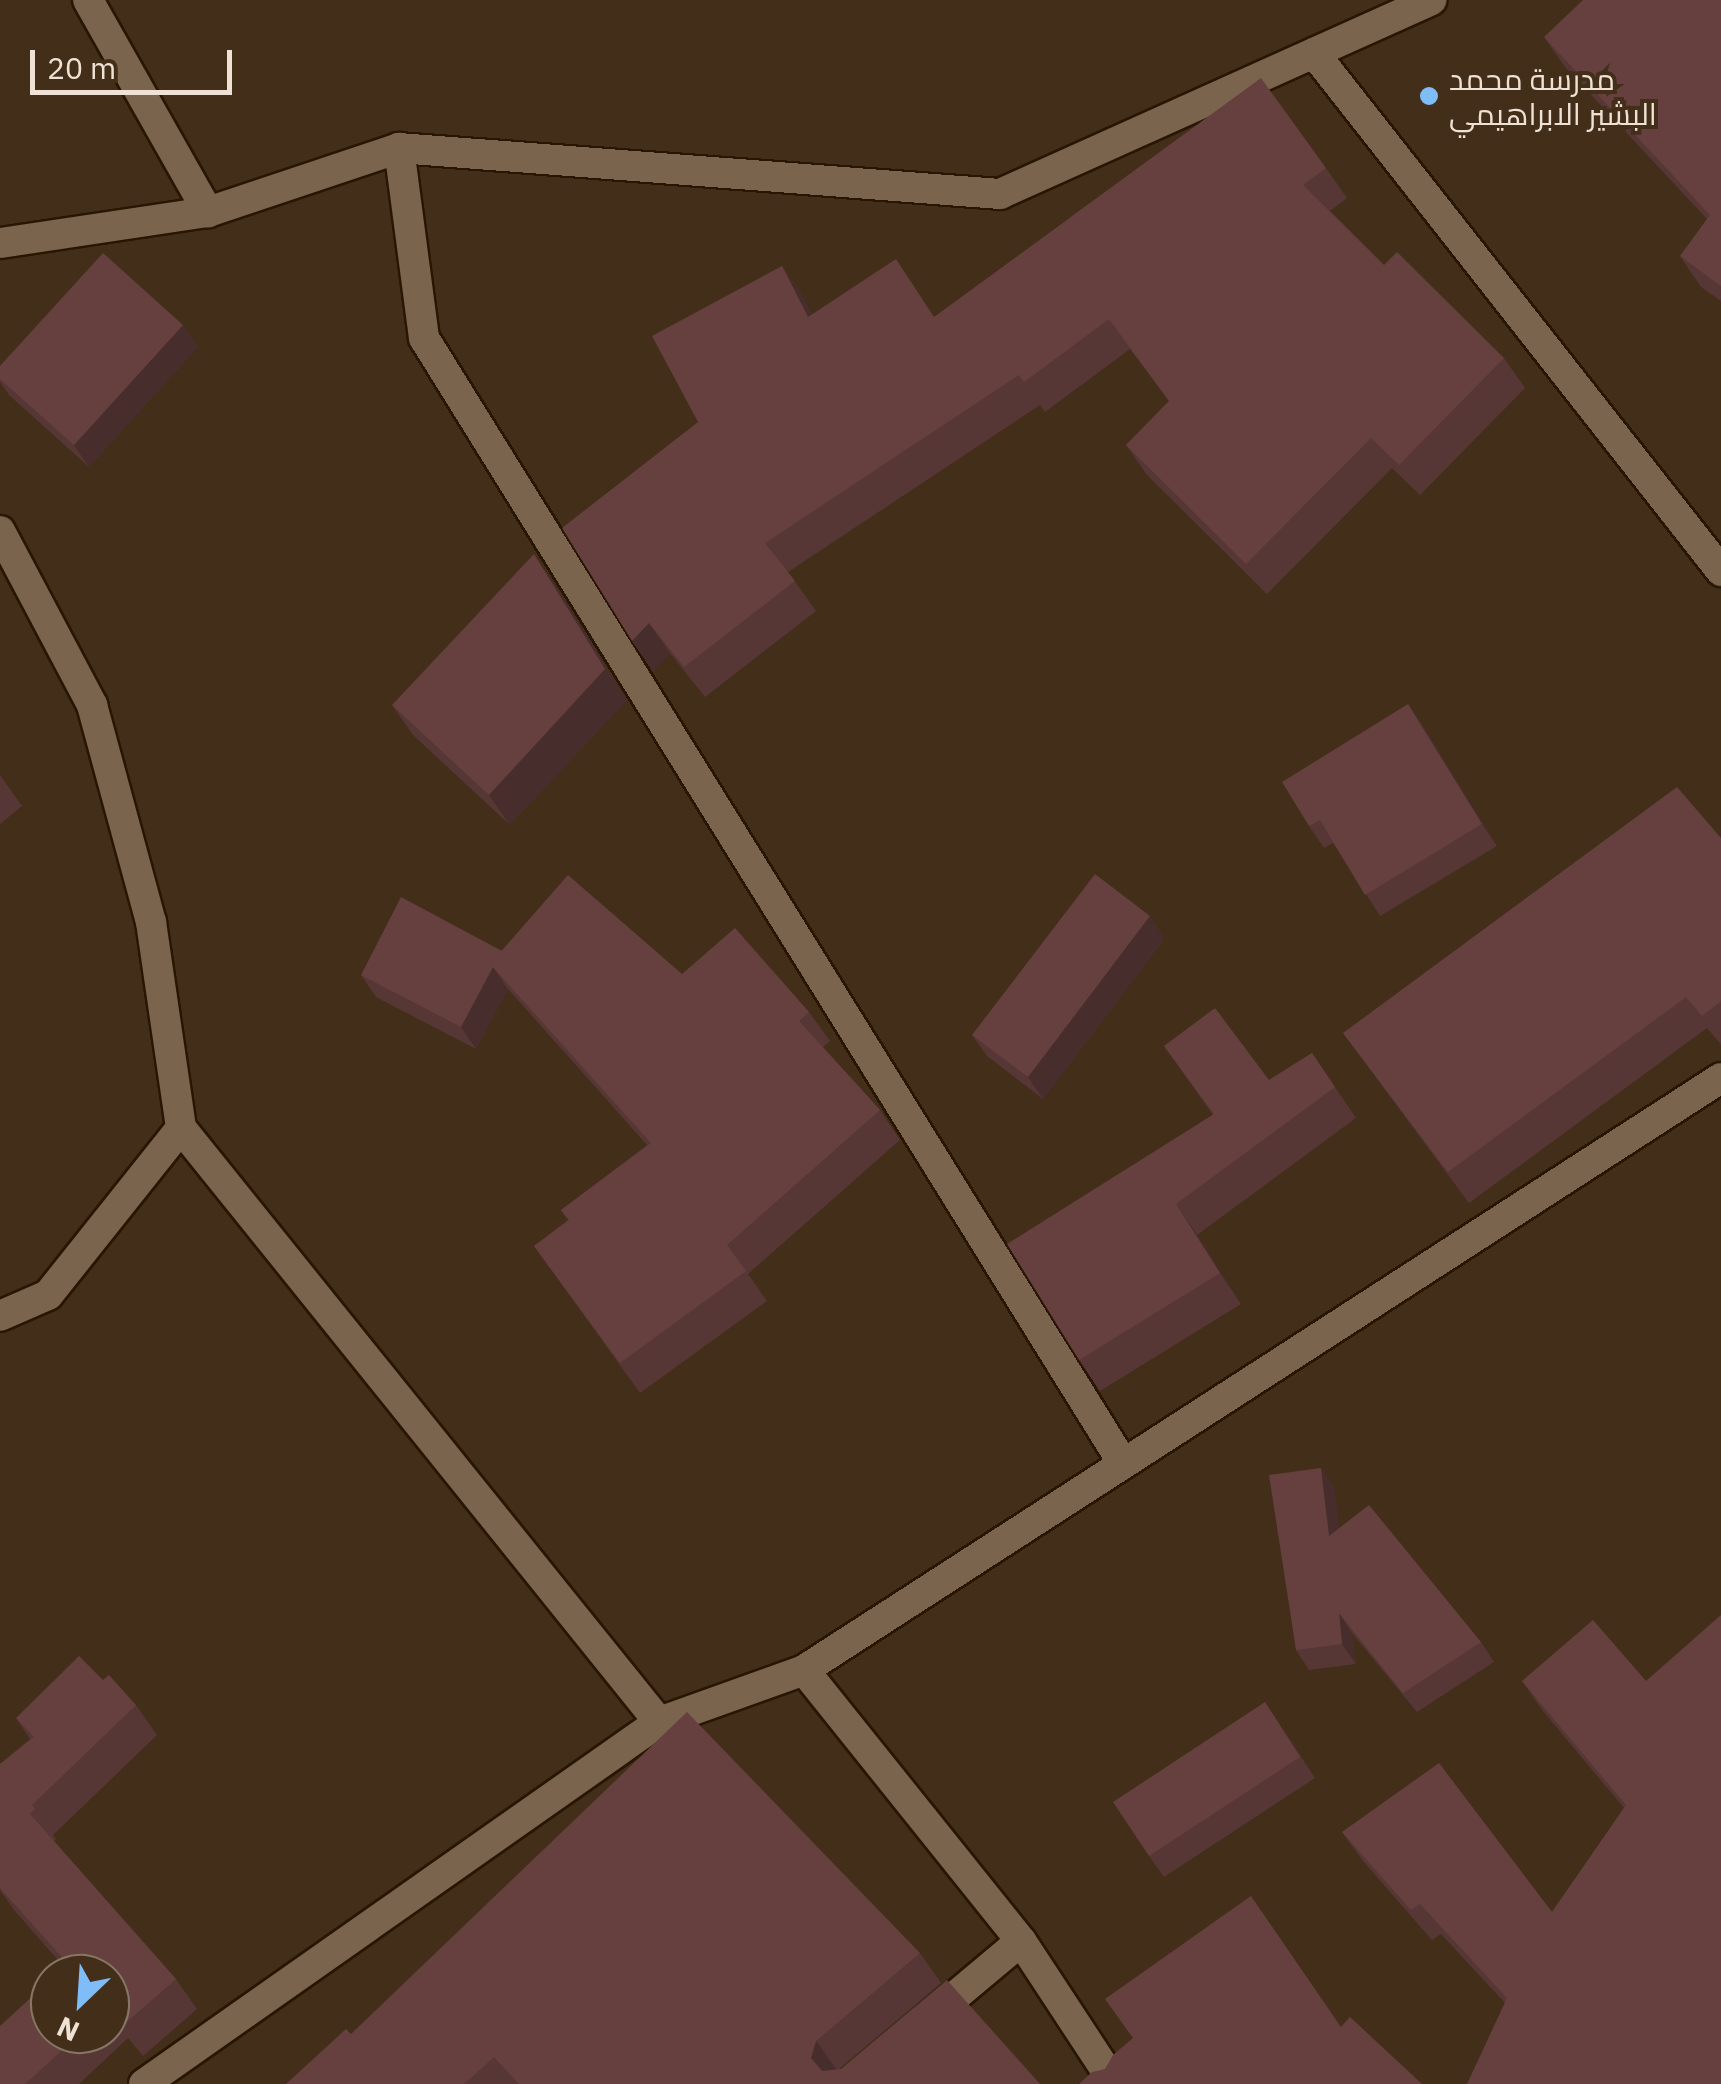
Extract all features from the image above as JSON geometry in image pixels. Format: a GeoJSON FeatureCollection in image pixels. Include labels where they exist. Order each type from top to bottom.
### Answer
{"type":"FeatureCollection","features":[{"type":"Feature","properties":{"kind":"street"},"geometry":{"type":"LineString","coordinates":[[88,0],[208,212]]}},
{"type":"Feature","properties":{"kind":"street"},"geometry":{"type":"LineString","coordinates":[[0,243],[208,212],[398,148],[1000,194],[1431,0]]}},
{"type":"Feature","properties":{"kind":"street"},"geometry":{"type":"LineString","coordinates":[[1314,53],[1721,571]]}},
{"type":"Feature","properties":{"kind":"street"},"geometry":{"type":"LineString","coordinates":[[398,148],[424,338],[1124,1463]]}},
{"type":"Feature","properties":{"kind":"street"},"geometry":{"type":"LineString","coordinates":[[0,531],[92,704],[151,922],[181,1128],[659,1722]]}},
{"type":"Feature","properties":{"kind":"street"},"geometry":{"type":"LineString","coordinates":[[144,2084],[659,1722],[804,1670],[1721,1078]]}},
{"type":"Feature","properties":{"kind":"street"},"geometry":{"type":"LineString","coordinates":[[0,1316],[48,1295],[181,1128]]}},
{"type":"Feature","properties":{"kind":"street"},"geometry":{"type":"LineString","coordinates":[[804,1670],[1021,1941],[1115,2084]]}},
{"type":"Feature","properties":{"kind":"street"},"geometry":{"type":"LineString","coordinates":[[908,2036],[1021,1941]]}},
{"type":"Feature","properties":{"kind":"building"},"geometry":{"type":"Polygon","coordinates":[[[1583,0],[1721,0],[1721,286],[1680,256],[1710,215],[1544,37],[1583,0]]]}},
{"type":"Feature","properties":{"kind":"building"},"geometry":{"type":"Polygon","coordinates":[[[1261,78],[1326,168],[1303,185],[1384,265],[1397,252],[1504,358],[1399,465],[1371,438],[1246,564],[1126,445],[1169,401],[1109,319],[1024,382],[1019,375],[765,543],[795,581],[684,667],[649,623],[632,641],[562,528],[698,422],[652,336],[782,266],[808,317],[896,259],[934,317],[1261,78]]]}},
{"type":"Feature","properties":{"kind":"building"},"geometry":{"type":"Polygon","coordinates":[[[103,253],[183,325],[74,445],[0,379],[0,366],[103,253]]]}},
{"type":"Feature","properties":{"kind":"building"},"geometry":{"type":"Polygon","coordinates":[[[534,554],[605,669],[489,795],[392,705],[534,554]]]}},
{"type":"Feature","properties":{"kind":"building"},"geometry":{"type":"Polygon","coordinates":[[[1408,704],[1482,824],[1365,895],[1320,820],[1309,826],[1282,782],[1408,704]]]}},
{"type":"Feature","properties":{"kind":"building"},"geometry":{"type":"Polygon","coordinates":[[[1677,787],[1721,838],[1721,1001],[1702,1016],[1686,997],[1448,1172],[1343,1033],[1677,787]]]}},
{"type":"Feature","properties":{"kind":"building"},"geometry":{"type":"Polygon","coordinates":[[[1095,874],[1150,916],[1028,1077],[972,1035],[1095,874]]]}},
{"type":"Feature","properties":{"kind":"building"},"geometry":{"type":"Polygon","coordinates":[[[568,875],[682,974],[735,928],[809,1012],[799,1021],[880,1110],[727,1245],[746,1271],[620,1363],[534,1246],[569,1220],[561,1210],[651,1143],[490,964],[568,875]]]}},
{"type":"Feature","properties":{"kind":"building"},"geometry":{"type":"Polygon","coordinates":[[[401,897],[502,951],[490,964],[493,967],[461,1027],[361,975],[401,897]]]}},
{"type":"Feature","properties":{"kind":"building"},"geometry":{"type":"Polygon","coordinates":[[[1215,1008],[1269,1080],[1312,1053],[1335,1087],[1176,1204],[1220,1273],[1079,1360],[1007,1244],[1214,1114],[1164,1046],[1215,1008]]]}},
{"type":"Feature","properties":{"kind":"building"},"geometry":{"type":"Polygon","coordinates":[[[1321,1468],[1329,1536],[1369,1505],[1481,1642],[1403,1693],[1339,1613],[1342,1644],[1296,1650],[1269,1475],[1321,1468]]]}},
{"type":"Feature","properties":{"kind":"building"},"geometry":{"type":"Polygon","coordinates":[[[1721,1615],[1721,2084],[1467,2084],[1507,1998],[1420,1904],[1411,1910],[1342,1832],[1439,1763],[1552,1912],[1626,1805],[1522,1681],[1593,1620],[1646,1681],[1721,1615]]]}},
{"type":"Feature","properties":{"kind":"building"},"geometry":{"type":"Polygon","coordinates":[[[79,1656],[103,1680],[109,1675],[136,1705],[32,1805],[35,1809],[30,1814],[176,1979],[130,2019],[130,1954],[59,1954],[0,1888],[0,1764],[34,1737],[16,1718],[79,1656]]]}},
{"type":"Feature","properties":{"kind":"building"},"geometry":{"type":"Polygon","coordinates":[[[1265,1702],[1300,1757],[1149,1856],[1113,1802],[1265,1702]]]}},
{"type":"Feature","properties":{"kind":"building"},"geometry":{"type":"Polygon","coordinates":[[[687,1712],[920,1953],[816,2041],[811,2058],[822,2071],[841,2069],[947,1980],[1040,2084],[519,2084],[494,2057],[464,2084],[286,2084],[346,2029],[351,2034],[687,1712]]]}},
{"type":"Feature","properties":{"kind":"building"},"geometry":{"type":"Polygon","coordinates":[[[1251,1896],[1341,2027],[1350,2017],[1422,2084],[1079,2084],[1092,2072],[1105,2069],[1113,2055],[1133,2038],[1105,1999],[1251,1896]]]}},
{"type":"Feature","properties":{"kind":"building"},"geometry":{"type":"Polygon","coordinates":[[[30,1998],[30,2054],[58,2054],[25,2084],[0,2084],[0,2026],[30,1998]]]}},
{"type":"Feature","properties":{"kind":"place","name":"مدرسة محمد البشير الابراهيمي"},"geometry":{"type":"Point","coordinates":[1429,96]}}]}
